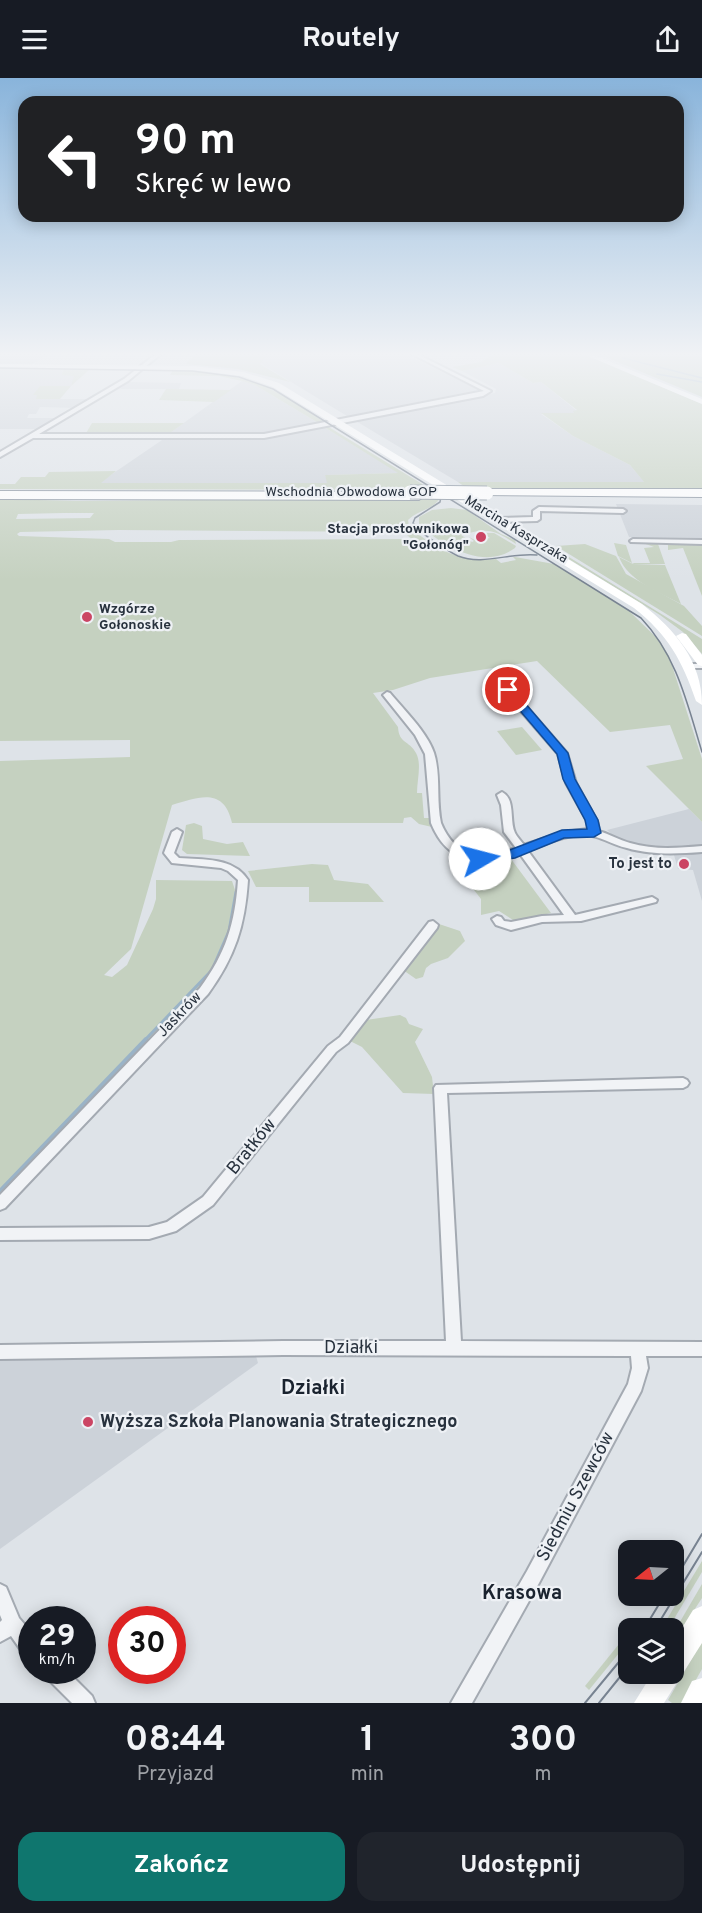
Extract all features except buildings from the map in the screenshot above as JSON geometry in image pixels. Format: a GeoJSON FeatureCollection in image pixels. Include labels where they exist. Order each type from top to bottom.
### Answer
{"type":"FeatureCollection","features":[{"type":"Feature","properties":{"kind":"highway","name":"Wschodnia Obwodowa GOP"},"geometry":{"type":"LineString","coordinates":[[0,493],[489,495],[702,493]]}},
{"type":"Feature","properties":{"kind":"highway","name":"Wschodnia Obwodowa GOP"},"geometry":{"type":"LineString","coordinates":[[489,495],[702,493]]}},
{"type":"Feature","properties":{"kind":"street"},"geometry":{"type":"LineString","coordinates":[[0,455],[44,429]]}},
{"type":"Feature","properties":{"kind":"street"},"geometry":{"type":"LineString","coordinates":[[32,436],[247,437],[275,435],[305,429]]}},
{"type":"Feature","properties":{"kind":"street","name":"Marcina Kasprzaka"},"geometry":{"type":"LineString","coordinates":[[349,429],[666,621],[699,654],[702,701]]}},
{"type":"Feature","properties":{"kind":"street"},"geometry":{"type":"LineString","coordinates":[[498,520],[537,519],[536,511],[539,509],[623,511]]}},
{"type":"Feature","properties":{"kind":"street"},"geometry":{"type":"LineString","coordinates":[[633,541],[702,542]]}},
{"type":"Feature","properties":{"kind":"street","name":"Marcina Kasprzaka"},"geometry":{"type":"LineString","coordinates":[[624,596],[666,629],[682,650],[698,665]]}},
{"type":"Feature","properties":{"kind":"street"},"geometry":{"type":"LineString","coordinates":[[496,677],[562,753],[569,779],[591,820],[594,833]]}},
{"type":"Feature","properties":{"kind":"street"},"geometry":{"type":"LineString","coordinates":[[387,695],[430,752],[437,826],[458,852],[476,858],[498,858],[562,834],[594,833],[635,848],[702,849]]}},
{"type":"Feature","properties":{"kind":"street"},"geometry":{"type":"LineString","coordinates":[[502,795],[506,804],[509,832],[571,917]]}},
{"type":"Feature","properties":{"kind":"street","name":"Jaskrów"},"geometry":{"type":"LineString","coordinates":[[0,1204],[204,991],[219,972],[230,951],[240,915],[242,875],[228,866],[176,861],[169,853],[177,832]]}},
{"type":"Feature","properties":{"kind":"street"},"geometry":{"type":"LineString","coordinates":[[497,919],[504,925],[511,926],[542,920],[585,917],[652,900]]}},
{"type":"Feature","properties":{"kind":"street","name":"Bratków"},"geometry":{"type":"LineString","coordinates":[[0,1234],[136,1235],[171,1227],[195,1212],[208,1201],[332,1049],[344,1040],[433,925]]}},
{"type":"Feature","properties":{"kind":"street"},"geometry":{"type":"LineString","coordinates":[[454,1348],[440,1088],[683,1083]]}},
{"type":"Feature","properties":{"kind":"street","name":"Działki"},"geometry":{"type":"LineString","coordinates":[[0,1352],[454,1348],[702,1349]]}},
{"type":"Feature","properties":{"kind":"street","name":"Siedmiu Szewców"},"geometry":{"type":"LineString","coordinates":[[461,1703],[533,1577],[635,1386],[640,1368],[638,1350]]}},
{"type":"Feature","properties":{"kind":"street"},"geometry":{"type":"LineString","coordinates":[[0,1593],[6,1628],[18,1638]]}},
{"type":"Feature","properties":{"kind":"street"},"geometry":{"type":"LineString","coordinates":[[684,1649],[702,1619]]}},
{"type":"Feature","properties":{"kind":"street"},"geometry":{"type":"LineString","coordinates":[[67,1684],[86,1703]]}},
{"type":"Feature","properties":{"kind":"street"},"geometry":{"type":"LineString","coordinates":[[648,1703],[661,1684]]}},
{"type":"Feature","properties":{"kind":"street"},"geometry":{"type":"LineString","coordinates":[[696,1703],[702,1691]]}},
{"type":"Feature","properties":{"kind":"shaded area"},"geometry":{"type":"Polygon","coordinates":[[[176,429],[294,429],[261,435],[167,435],[176,429]]]}},
{"type":"Feature","properties":{"kind":"shaded area"},"geometry":{"type":"Polygon","coordinates":[[[327,429],[399,473],[325,475],[328,483],[99,483],[165,438],[273,436],[327,429]]]}},
{"type":"Feature","properties":{"kind":"shaded area"},"geometry":{"type":"Polygon","coordinates":[[[369,429],[563,429],[630,465],[645,483],[458,482],[369,429]]]}},
{"type":"Feature","properties":{"kind":"shaded area"},"geometry":{"type":"Polygon","coordinates":[[[616,504],[702,505],[702,538],[629,537],[616,504]]]}},
{"type":"Feature","properties":{"kind":"shaded area"},"geometry":{"type":"Polygon","coordinates":[[[689,809],[702,822],[702,901],[693,870],[678,869],[674,855],[631,852],[607,830],[689,809]]]}},
{"type":"Feature","properties":{"kind":"shaded area","name":"Wyższa Szkoła Planowania Strategicznego"},"geometry":{"type":"Polygon","coordinates":[[[256,1356],[258,1363],[0,1549],[0,1360],[256,1356]]]}},
{"type":"Feature","properties":{"kind":"green space"},"geometry":{"type":"Polygon","coordinates":[[[89,429],[176,429],[167,435],[85,435],[89,429]]]}},
{"type":"Feature","properties":{"kind":"green space"},"geometry":{"type":"Polygon","coordinates":[[[327,429],[332,429],[432,490],[0,489],[0,484],[15,484],[21,477],[45,477],[49,472],[116,471],[101,483],[327,483],[325,475],[398,473],[327,429]]]}},
{"type":"Feature","properties":{"kind":"green space"},"geometry":{"type":"Polygon","coordinates":[[[563,429],[702,429],[702,488],[469,490],[458,482],[644,482],[630,465],[563,429]]]}},
{"type":"Feature","properties":{"kind":"green space"},"geometry":{"type":"Polygon","coordinates":[[[440,498],[433,505],[408,520],[409,526],[429,542],[449,553],[471,559],[496,559],[501,563],[516,560],[513,557],[515,557],[554,564],[629,611],[660,641],[669,656],[702,759],[702,822],[646,766],[683,759],[670,725],[610,732],[537,661],[430,678],[393,690],[373,693],[398,727],[402,739],[418,757],[417,793],[422,793],[424,818],[430,818],[432,827],[419,824],[411,817],[404,818],[403,823],[232,823],[223,804],[217,799],[192,799],[172,805],[131,949],[104,975],[112,977],[127,965],[153,909],[156,899],[156,880],[232,881],[235,890],[230,936],[223,953],[193,997],[0,1191],[0,761],[130,757],[130,740],[0,741],[0,499],[77,501],[440,498]],[[94,513],[18,514],[16,519],[90,518],[94,513]],[[119,530],[20,532],[17,534],[19,536],[109,539],[115,542],[412,539],[403,532],[119,530]]]}},
{"type":"Feature","properties":{"kind":"green space"},"geometry":{"type":"Polygon","coordinates":[[[451,508],[467,510],[501,534],[515,540],[516,544],[502,535],[490,531],[461,535],[472,542],[474,541],[469,537],[477,541],[490,538],[483,533],[494,533],[516,546],[515,548],[490,557],[465,553],[440,541],[419,525],[419,517],[432,510],[451,508]]]}},
{"type":"Feature","properties":{"kind":"green space"},"geometry":{"type":"Polygon","coordinates":[[[525,530],[702,639],[702,654],[683,632],[660,615],[523,531],[525,530]]]}},
{"type":"Feature","properties":{"kind":"green space"},"geometry":{"type":"Polygon","coordinates":[[[614,543],[626,545],[632,563],[618,556],[614,543]]]}},
{"type":"Feature","properties":{"kind":"green space"},"geometry":{"type":"Polygon","coordinates":[[[643,543],[661,543],[658,544],[665,564],[632,563],[650,563],[644,548],[654,547],[643,543]]]}},
{"type":"Feature","properties":{"kind":"green space"},"geometry":{"type":"Polygon","coordinates":[[[668,543],[702,544],[702,596],[683,548],[668,550],[668,543]]]}},
{"type":"Feature","properties":{"kind":"green space"},"geometry":{"type":"Polygon","coordinates":[[[585,544],[616,556],[626,574],[684,606],[702,626],[702,636],[556,546],[585,544]]]}},
{"type":"Feature","properties":{"kind":"green space"},"geometry":{"type":"Polygon","coordinates":[[[619,557],[633,564],[665,565],[681,604],[654,590],[629,573],[619,557]]]}},
{"type":"Feature","properties":{"kind":"green space"},"geometry":{"type":"Polygon","coordinates":[[[522,727],[542,750],[516,755],[497,731],[522,727]]]}},
{"type":"Feature","properties":{"kind":"green space"},"geometry":{"type":"Polygon","coordinates":[[[194,823],[202,826],[203,839],[227,844],[243,842],[250,856],[187,854],[182,850],[186,825],[194,823]]]}},
{"type":"Feature","properties":{"kind":"green space"},"geometry":{"type":"Polygon","coordinates":[[[511,859],[551,913],[521,920],[513,920],[499,911],[481,915],[481,899],[464,877],[465,872],[482,863],[511,859]]]}},
{"type":"Feature","properties":{"kind":"green space"},"geometry":{"type":"Polygon","coordinates":[[[312,864],[328,865],[334,880],[368,884],[384,902],[309,902],[309,887],[256,887],[248,871],[312,864]]]}},
{"type":"Feature","properties":{"kind":"green space"},"geometry":{"type":"Polygon","coordinates":[[[439,924],[460,931],[465,941],[448,958],[431,964],[426,968],[423,977],[416,979],[403,970],[439,924]]]}},
{"type":"Feature","properties":{"kind":"green space"},"geometry":{"type":"Polygon","coordinates":[[[400,1015],[406,1018],[409,1024],[423,1029],[415,1042],[432,1077],[434,1094],[403,1093],[362,1047],[350,1041],[366,1020],[400,1015]]]}},
{"type":"Feature","properties":{"kind":"green space"},"geometry":{"type":"Polygon","coordinates":[[[702,1561],[702,1572],[684,1602],[684,1591],[702,1561]]]}},
{"type":"Feature","properties":{"kind":"green space"},"geometry":{"type":"Polygon","coordinates":[[[702,1584],[702,1598],[684,1626],[682,1618],[702,1584]]]}},
{"type":"Feature","properties":{"kind":"green space"},"geometry":{"type":"Polygon","coordinates":[[[675,1606],[682,1606],[675,1618],[668,1618],[675,1606]]]}},
{"type":"Feature","properties":{"kind":"green space"},"geometry":{"type":"Polygon","coordinates":[[[702,1641],[702,1669],[683,1703],[672,1703],[668,1700],[677,1684],[684,1684],[684,1672],[702,1641]]]}},
{"type":"Feature","properties":{"kind":"green space"},"geometry":{"type":"Polygon","coordinates":[[[618,1645],[618,1654],[589,1690],[585,1686],[618,1645]]]}},
{"type":"Feature","properties":{"kind":"waterway"},"geometry":{"type":"LineString","coordinates":[[144,1041],[212,970],[229,931],[236,892]]}},
{"type":"Feature","properties":{"kind":"waterway"},"geometry":{"type":"LineString","coordinates":[[0,1191],[146,1039]]}},
{"type":"Feature","properties":{"kind":"tram line"},"geometry":{"type":"LineString","coordinates":[[337,429],[641,618],[664,648],[672,664],[686,698],[702,752]]}},
{"type":"Feature","properties":{"kind":"tram line"},"geometry":{"type":"LineString","coordinates":[[436,491],[441,497],[440,502],[415,518],[413,523],[424,535],[458,556],[468,559],[537,555]]}},
{"type":"Feature","properties":{"kind":"tram line"},"geometry":{"type":"LineString","coordinates":[[684,1564],[702,1534]]}},
{"type":"Feature","properties":{"kind":"tram line"},"geometry":{"type":"LineString","coordinates":[[662,1618],[702,1552]]}},
{"type":"Feature","properties":{"kind":"tram line"},"geometry":{"type":"LineString","coordinates":[[651,1618],[658,1606]]}},
{"type":"Feature","properties":{"kind":"tram line"},"geometry":{"type":"LineString","coordinates":[[585,1703],[618,1663]]}},
{"type":"Feature","properties":{"kind":"tram line"},"geometry":{"type":"LineString","coordinates":[[599,1703],[618,1679]]}},
{"type":"Feature","properties":{"kind":"place","name":"Stacja prostownikowa \"Gołonóg\""},"geometry":{"type":"Point","coordinates":[481,537]}},
{"type":"Feature","properties":{"kind":"place","name":"Wzgórze Gołonoskie"},"geometry":{"type":"Point","coordinates":[87,617]}},
{"type":"Feature","properties":{"kind":"place","name":"To jest to"},"geometry":{"type":"Point","coordinates":[684,864]}},
{"type":"Feature","properties":{"kind":"place","name":"Wyższa Szkoła Planowania Strategicznego"},"geometry":{"type":"Point","coordinates":[88,1422]}},
{"type":"Feature","properties":{"kind":"district","name":"Działki"},"geometry":{"type":"Point","coordinates":[313,1389]}},
{"type":"Feature","properties":{"kind":"district","name":"Krasowa"},"geometry":{"type":"Point","coordinates":[522,1594]}},
{"type":"Feature","properties":{"kind":"route"},"geometry":{"type":"LineString","coordinates":[[480,859],[510,855],[562,834],[585,831],[594,833],[591,820],[569,779],[562,753],[508,690]]}}]}
